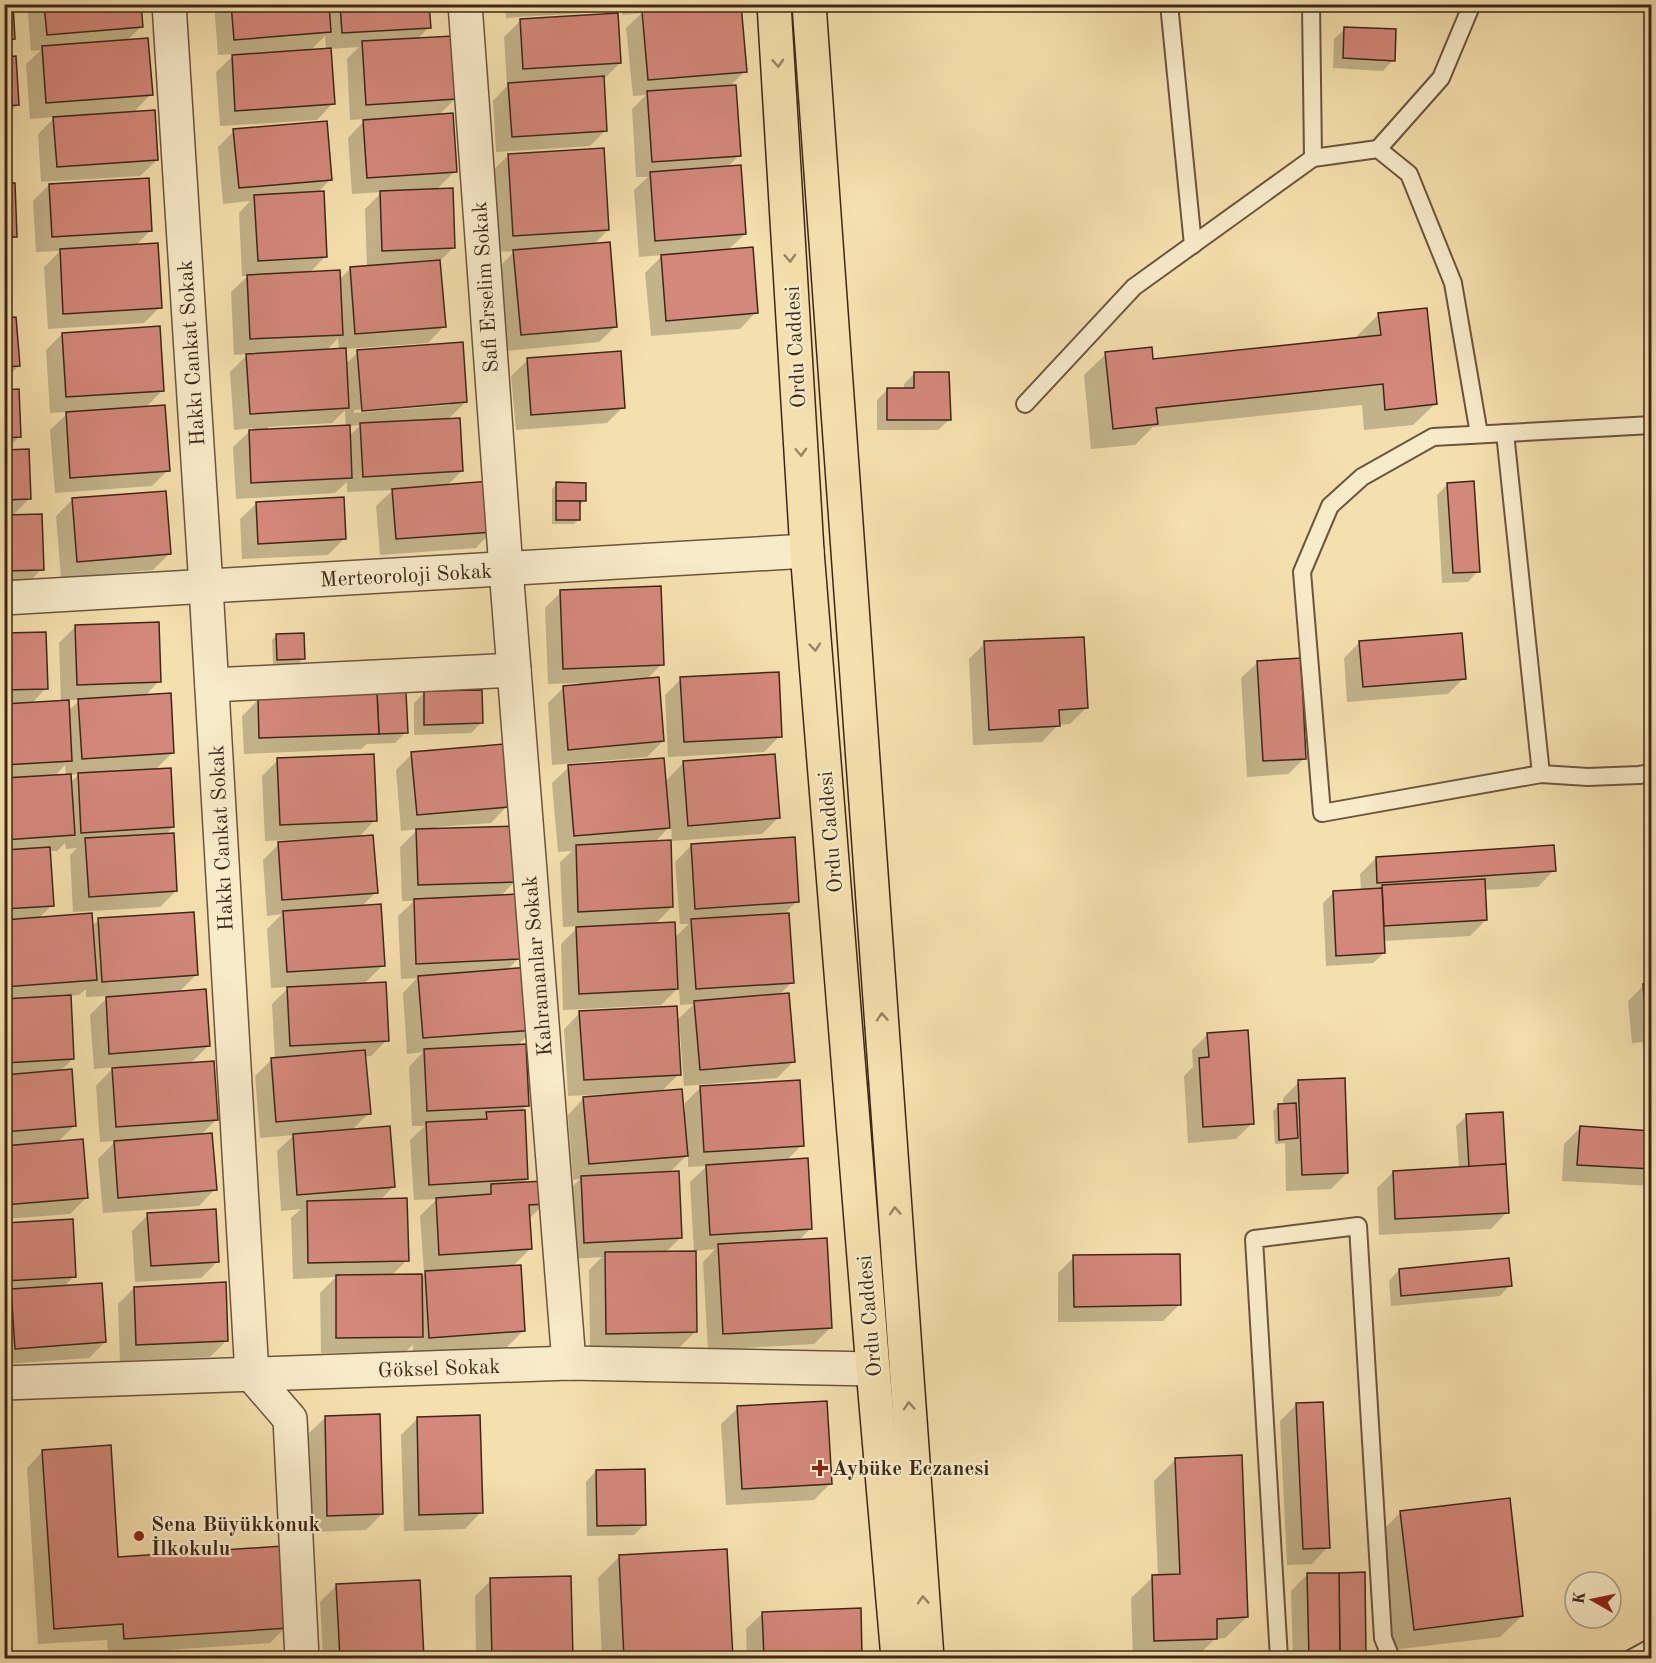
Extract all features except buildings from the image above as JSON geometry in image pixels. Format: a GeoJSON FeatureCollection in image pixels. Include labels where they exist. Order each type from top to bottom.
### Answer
{"type":"FeatureCollection","features":[{"type":"Feature","properties":{"kind":"main road","name":"Ordu Caddesi"},"geometry":{"type":"LineString","coordinates":[[774,4],[807,551],[898,1659]]}},
{"type":"Feature","properties":{"kind":"main road","name":"Ordu Caddesi"},"geometry":{"type":"LineString","coordinates":[[809,4],[927,1659]]}},
{"type":"Feature","properties":{"kind":"street","name":"Hakkı Cankat Sokak"},"geometry":{"type":"LineString","coordinates":[[169,4],[252,1375]]}},
{"type":"Feature","properties":{"kind":"street","name":"Safi Erselim Sokak"},"geometry":{"type":"LineString","coordinates":[[465,4],[506,569]]}},
{"type":"Feature","properties":{"kind":"street","name":"Merteoroloji Sokak"},"geometry":{"type":"LineString","coordinates":[[4,598],[807,551]]}},
{"type":"Feature","properties":{"kind":"street","name":"Kahramanlar Sokak"},"geometry":{"type":"LineString","coordinates":[[506,569],[569,1364]]}},
{"type":"Feature","properties":{"kind":"street"},"geometry":{"type":"LineString","coordinates":[[212,685],[514,670]]}},
{"type":"Feature","properties":{"kind":"street","name":"Göksel Sokak"},"geometry":{"type":"LineString","coordinates":[[4,1383],[569,1364],[873,1369]]}},
{"type":"Feature","properties":{"kind":"street"},"geometry":{"type":"LineString","coordinates":[[252,1375],[290,1419],[302,1659]]}},
{"type":"Feature","properties":{"kind":"lane"},"geometry":{"type":"LineString","coordinates":[[1169,4],[1193,245]]}},
{"type":"Feature","properties":{"kind":"lane"},"geometry":{"type":"LineString","coordinates":[[1311,4],[1313,158]]}},
{"type":"Feature","properties":{"kind":"lane"},"geometry":{"type":"LineString","coordinates":[[1025,404],[1134,287],[1313,158],[1378,149],[1442,78],[1472,4]]}},
{"type":"Feature","properties":{"kind":"lane"},"geometry":{"type":"LineString","coordinates":[[1378,149],[1409,174],[1453,283],[1479,434]]}},
{"type":"Feature","properties":{"kind":"lane"},"geometry":{"type":"LineString","coordinates":[[1652,425],[1433,437],[1362,477],[1330,506],[1302,572],[1322,813],[1541,774],[1588,777],[1652,773]]}},
{"type":"Feature","properties":{"kind":"lane"},"geometry":{"type":"LineString","coordinates":[[1505,433],[1541,774]]}},
{"type":"Feature","properties":{"kind":"lane"},"geometry":{"type":"LineString","coordinates":[[1279,1659],[1254,1239],[1358,1226],[1383,1638],[1391,1659]]}},
{"type":"Feature","properties":{"kind":"lane"},"geometry":{"type":"LineString","coordinates":[[1632,1659],[1652,1647]]}},
{"type":"Feature","properties":{"kind":"place","name":"Aybüke Eczanesi"},"geometry":{"type":"Point","coordinates":[820,1468]}},
{"type":"Feature","properties":{"kind":"place","name":"Sena Büyükkonuk İlkokulu"},"geometry":{"type":"Point","coordinates":[139,1536]}}]}
